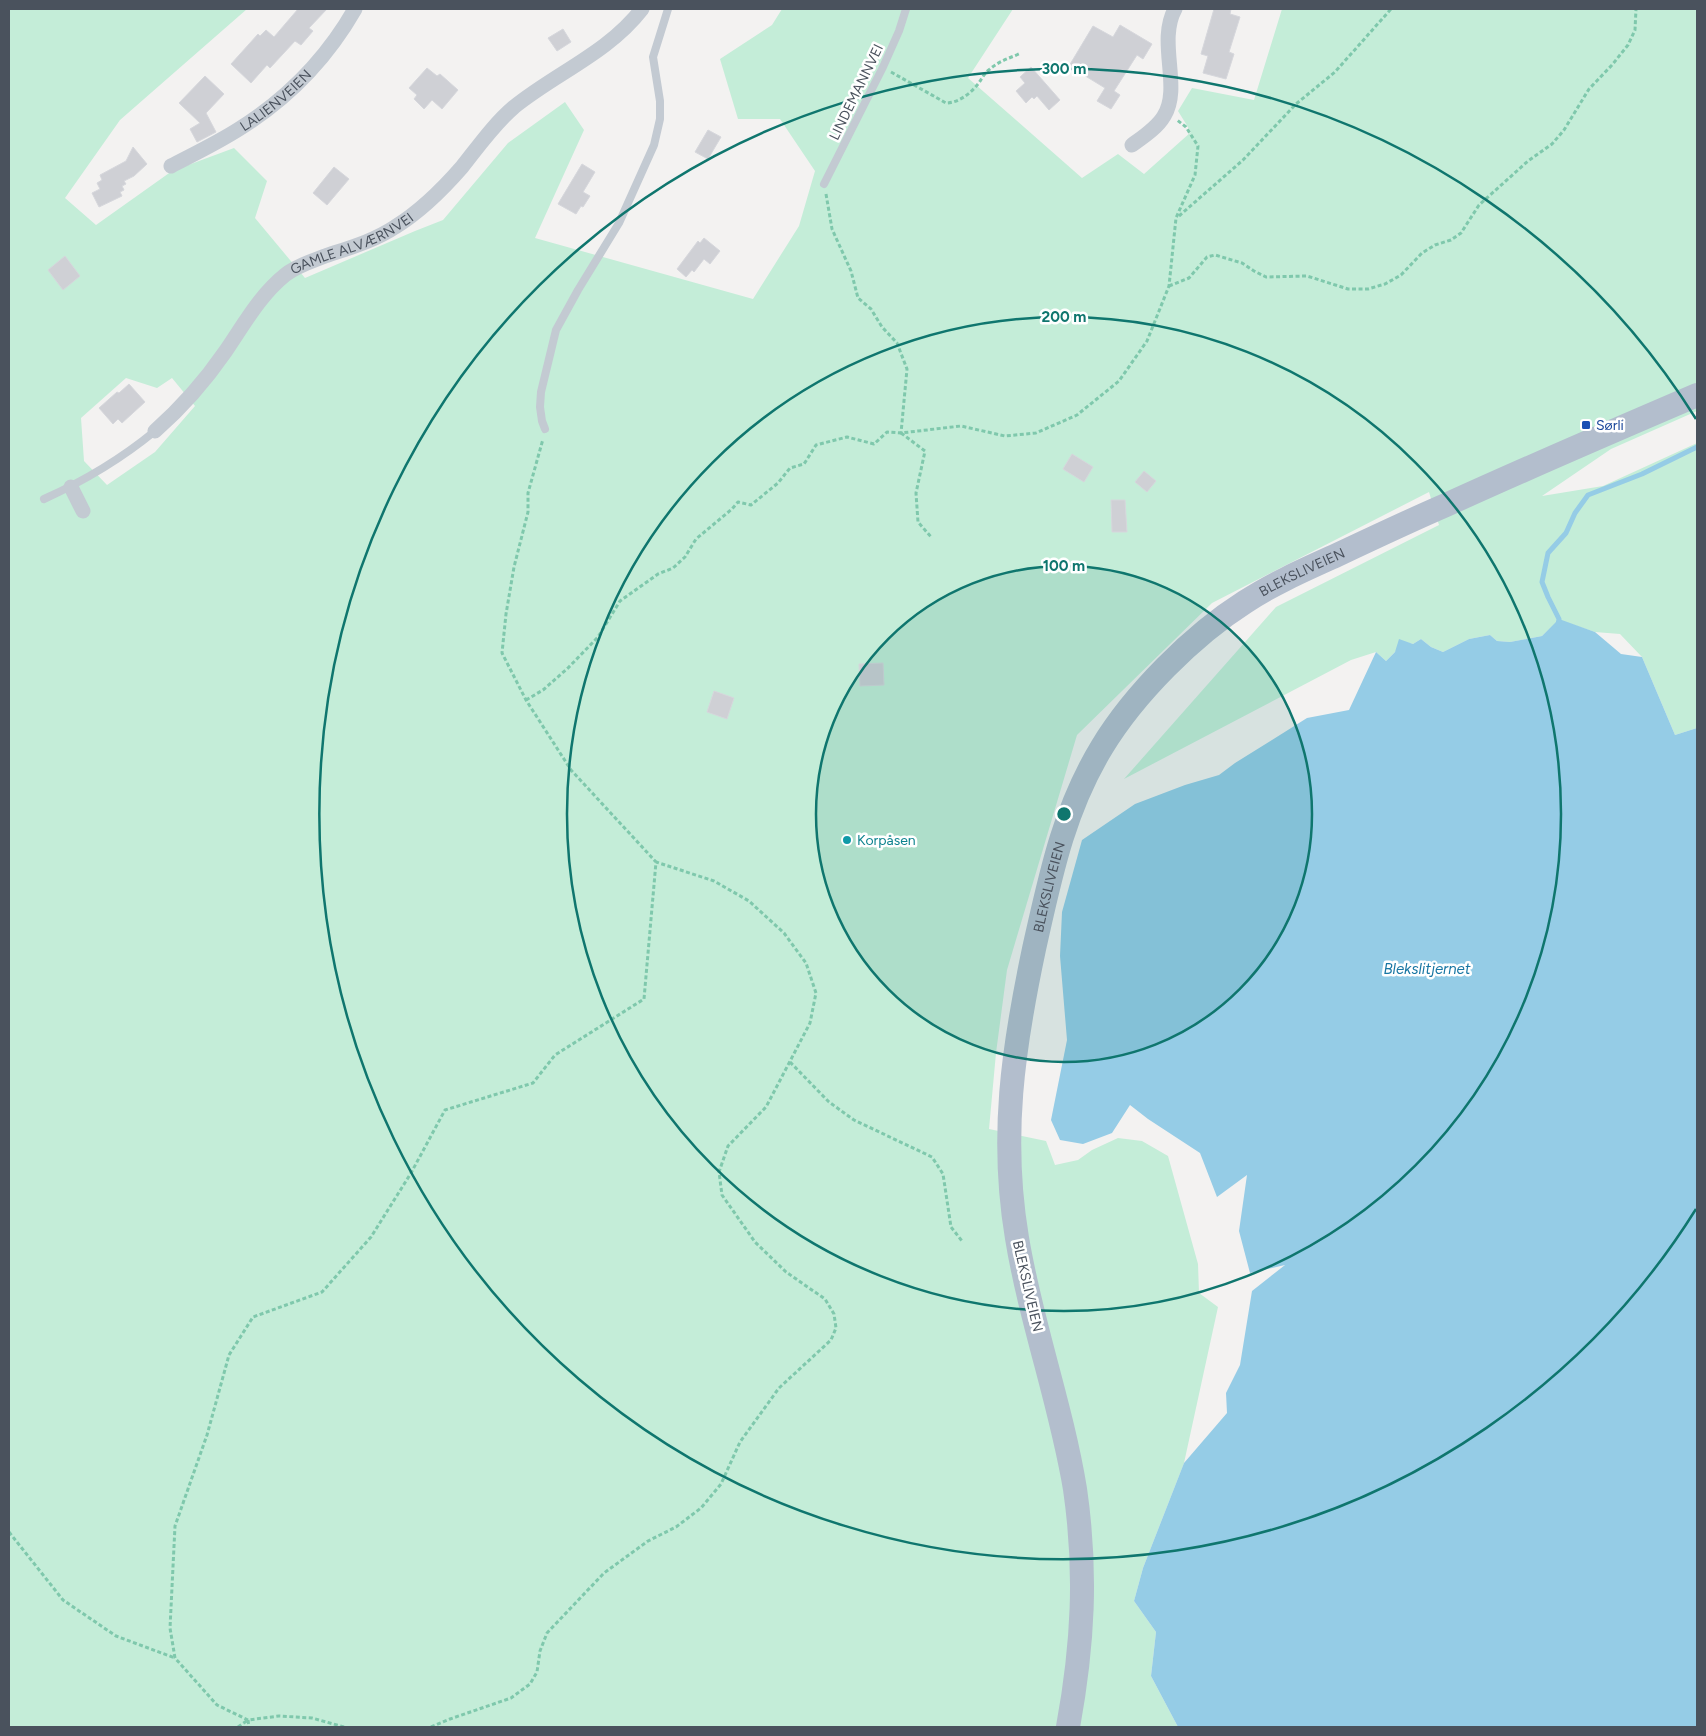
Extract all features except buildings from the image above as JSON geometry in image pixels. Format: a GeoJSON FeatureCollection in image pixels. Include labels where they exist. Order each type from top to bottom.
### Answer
{"type":"FeatureCollection","features":[{"type":"Feature","properties":{"kind":"main road","name":"BLEKSLIVEIEN"},"geometry":{"type":"LineString","coordinates":[[1068,1727],[1080,1653],[1083,1610],[1080,1529],[1068,1451],[1018,1243],[1010,1180],[1009,1125],[1016,1040],[1028,976],[1061,836],[1078,791],[1102,747],[1144,692],[1181,653],[1245,602],[1292,576],[1371,538],[1697,395]]}},
{"type":"Feature","properties":{"kind":"street","name":"LALIENVEIEN"},"geometry":{"type":"LineString","coordinates":[[171,166],[240,128],[287,92],[312,70],[329,49],[355,9]]}},
{"type":"Feature","properties":{"kind":"street","name":"GAMLE ALVÆRNVEI"},"geometry":{"type":"LineString","coordinates":[[155,432],[182,405],[213,368],[260,300],[285,275],[295,268],[369,240],[404,222],[434,197],[514,107],[545,84],[587,59],[613,39],[642,9]]}},
{"type":"Feature","properties":{"kind":"street"},"geometry":{"type":"LineString","coordinates":[[1132,146],[1158,124],[1169,107],[1170,85],[1167,43],[1168,29],[1175,9]]}},
{"type":"Feature","properties":{"kind":"street"},"geometry":{"type":"LineString","coordinates":[[71,488],[82,511]]}},
{"type":"Feature","properties":{"kind":"lane"},"geometry":{"type":"LineString","coordinates":[[545,429],[540,407],[541,392],[556,330],[619,223],[654,145],[660,119],[660,101],[653,57],[668,9]]}},
{"type":"Feature","properties":{"kind":"lane","name":"LINDEMANNVEI"},"geometry":{"type":"LineString","coordinates":[[824,184],[883,67],[906,9]]}},
{"type":"Feature","properties":{"kind":"lane","name":"GAMLE ALVÆRNVEI"},"geometry":{"type":"LineString","coordinates":[[44,499],[71,488],[155,432]]}},
{"type":"Feature","properties":{"kind":"path"},"geometry":{"type":"LineString","coordinates":[[1176,218],[1243,160],[1296,104],[1335,72],[1391,9]]}},
{"type":"Feature","properties":{"kind":"path"},"geometry":{"type":"LineString","coordinates":[[1169,286],[1189,278],[1207,257],[1215,255],[1242,263],[1266,277],[1307,276],[1348,289],[1368,289],[1385,284],[1401,275],[1422,253],[1435,244],[1452,240],[1461,234],[1479,205],[1528,161],[1552,144],[1564,130],[1589,89],[1612,66],[1628,45],[1634,30],[1636,9]]}},
{"type":"Feature","properties":{"kind":"path"},"geometry":{"type":"LineString","coordinates":[[883,67],[946,103],[956,103],[978,84],[989,69],[1001,61],[1021,53]]}},
{"type":"Feature","properties":{"kind":"path"},"geometry":{"type":"LineString","coordinates":[[526,700],[543,690],[580,655],[598,636],[620,601],[658,574],[673,568],[684,557],[696,539],[738,502],[752,505],[778,483],[790,468],[804,464],[816,445],[847,437],[874,444],[887,432],[901,433],[960,426],[1005,436],[1036,433],[1077,415],[1119,381],[1147,341],[1169,286],[1176,218],[1195,175],[1198,146],[1186,127],[1166,112]]}},
{"type":"Feature","properties":{"kind":"path"},"geometry":{"type":"LineString","coordinates":[[824,184],[832,229],[851,271],[858,298],[871,309],[882,327],[898,343],[907,369],[901,433]]}},
{"type":"Feature","properties":{"kind":"path"},"geometry":{"type":"LineString","coordinates":[[432,1727],[511,1698],[530,1684],[537,1672],[540,1651],[546,1633],[604,1573],[648,1541],[676,1527],[701,1508],[722,1484],[740,1442],[779,1388],[831,1340],[836,1328],[834,1314],[825,1299],[786,1272],[755,1242],[722,1195],[719,1172],[728,1146],[766,1107],[810,1023],[816,994],[806,963],[784,933],[749,901],[714,881],[656,862],[571,770],[526,700],[502,653],[514,567],[528,512],[528,493],[545,429]]}},
{"type":"Feature","properties":{"kind":"path"},"geometry":{"type":"LineString","coordinates":[[901,433],[925,451],[916,493],[918,522],[932,538]]}},
{"type":"Feature","properties":{"kind":"path"},"geometry":{"type":"LineString","coordinates":[[175,1658],[170,1628],[175,1526],[207,1435],[229,1355],[253,1317],[322,1292],[371,1237],[411,1173],[444,1110],[533,1083],[554,1055],[644,999],[656,862]]}},
{"type":"Feature","properties":{"kind":"path"},"geometry":{"type":"LineString","coordinates":[[790,1062],[829,1102],[854,1120],[932,1157],[943,1174],[951,1226],[962,1241]]}},
{"type":"Feature","properties":{"kind":"path"},"geometry":{"type":"LineString","coordinates":[[9,1532],[63,1600],[116,1636],[175,1658],[218,1705],[248,1720]]}},
{"type":"Feature","properties":{"kind":"path"},"geometry":{"type":"LineString","coordinates":[[238,1727],[248,1720],[279,1716],[312,1718],[344,1727]]}},
{"type":"Feature","properties":{"kind":"path"},"geometry":{"type":"LineString","coordinates":[[248,1720],[249,1727]]}},
{"type":"Feature","properties":{"kind":"green space"},"geometry":{"type":"Polygon","coordinates":[[[9,9],[247,9],[120,120],[65,198],[96,225],[172,171],[234,148],[267,181],[255,218],[305,278],[443,220],[508,143],[565,102],[584,130],[535,238],[753,299],[799,226],[815,171],[780,119],[738,119],[720,59],[772,25],[782,9],[1013,9],[968,78],[1082,178],[1118,154],[1144,174],[1191,132],[1178,111],[1192,88],[1254,100],[1282,9],[1697,9],[1697,411],[1611,449],[1542,496],[1603,486],[1697,443],[1697,728],[1675,735],[1642,657],[1620,634],[1595,632],[1559,620],[1542,636],[1510,642],[1497,641],[1490,635],[1469,639],[1443,652],[1431,647],[1421,639],[1413,644],[1405,642],[1386,661],[1376,652],[1351,660],[1124,779],[1276,607],[1439,525],[1429,492],[1212,603],[1077,735],[1007,970],[996,1053],[989,1129],[1046,1141],[1055,1165],[1078,1160],[1092,1150],[1118,1138],[1142,1141],[1168,1156],[1198,1264],[1199,1293],[1218,1307],[1184,1463],[1143,1568],[1134,1601],[1156,1632],[1151,1676],[1178,1727],[9,1727],[9,9]],[[126,378],[81,418],[84,461],[107,485],[155,452],[195,406],[172,378],[157,388],[126,378]]]}},
{"type":"Feature","properties":{"kind":"water","name":"Blekslitjernet"},"geometry":{"type":"Polygon","coordinates":[[[1559,619],[1595,632],[1621,654],[1642,657],[1675,735],[1697,728],[1697,1727],[1178,1727],[1151,1676],[1156,1632],[1134,1601],[1143,1568],[1184,1463],[1227,1413],[1226,1393],[1240,1365],[1252,1291],[1285,1265],[1250,1273],[1239,1231],[1247,1175],[1217,1197],[1200,1153],[1130,1105],[1112,1133],[1083,1144],[1060,1140],[1051,1120],[1067,1040],[1060,956],[1062,912],[1082,840],[1135,804],[1185,785],[1219,775],[1307,718],[1349,710],[1376,652],[1386,661],[1395,652],[1399,639],[1413,644],[1421,639],[1431,647],[1443,652],[1469,639],[1490,635],[1497,641],[1510,642],[1542,636],[1559,619]]]}},
{"type":"Feature","properties":{"kind":"waterway"},"geometry":{"type":"LineString","coordinates":[[1558,625],[1559,619],[1542,582],[1548,553],[1566,533],[1575,513],[1588,495],[1642,474],[1697,447]]}},
{"type":"Feature","properties":{"kind":"place","name":"Sørli"},"geometry":{"type":"Point","coordinates":[1586,425]}},
{"type":"Feature","properties":{"kind":"place","name":"Korpåsen"},"geometry":{"type":"Point","coordinates":[847,840]}}]}
